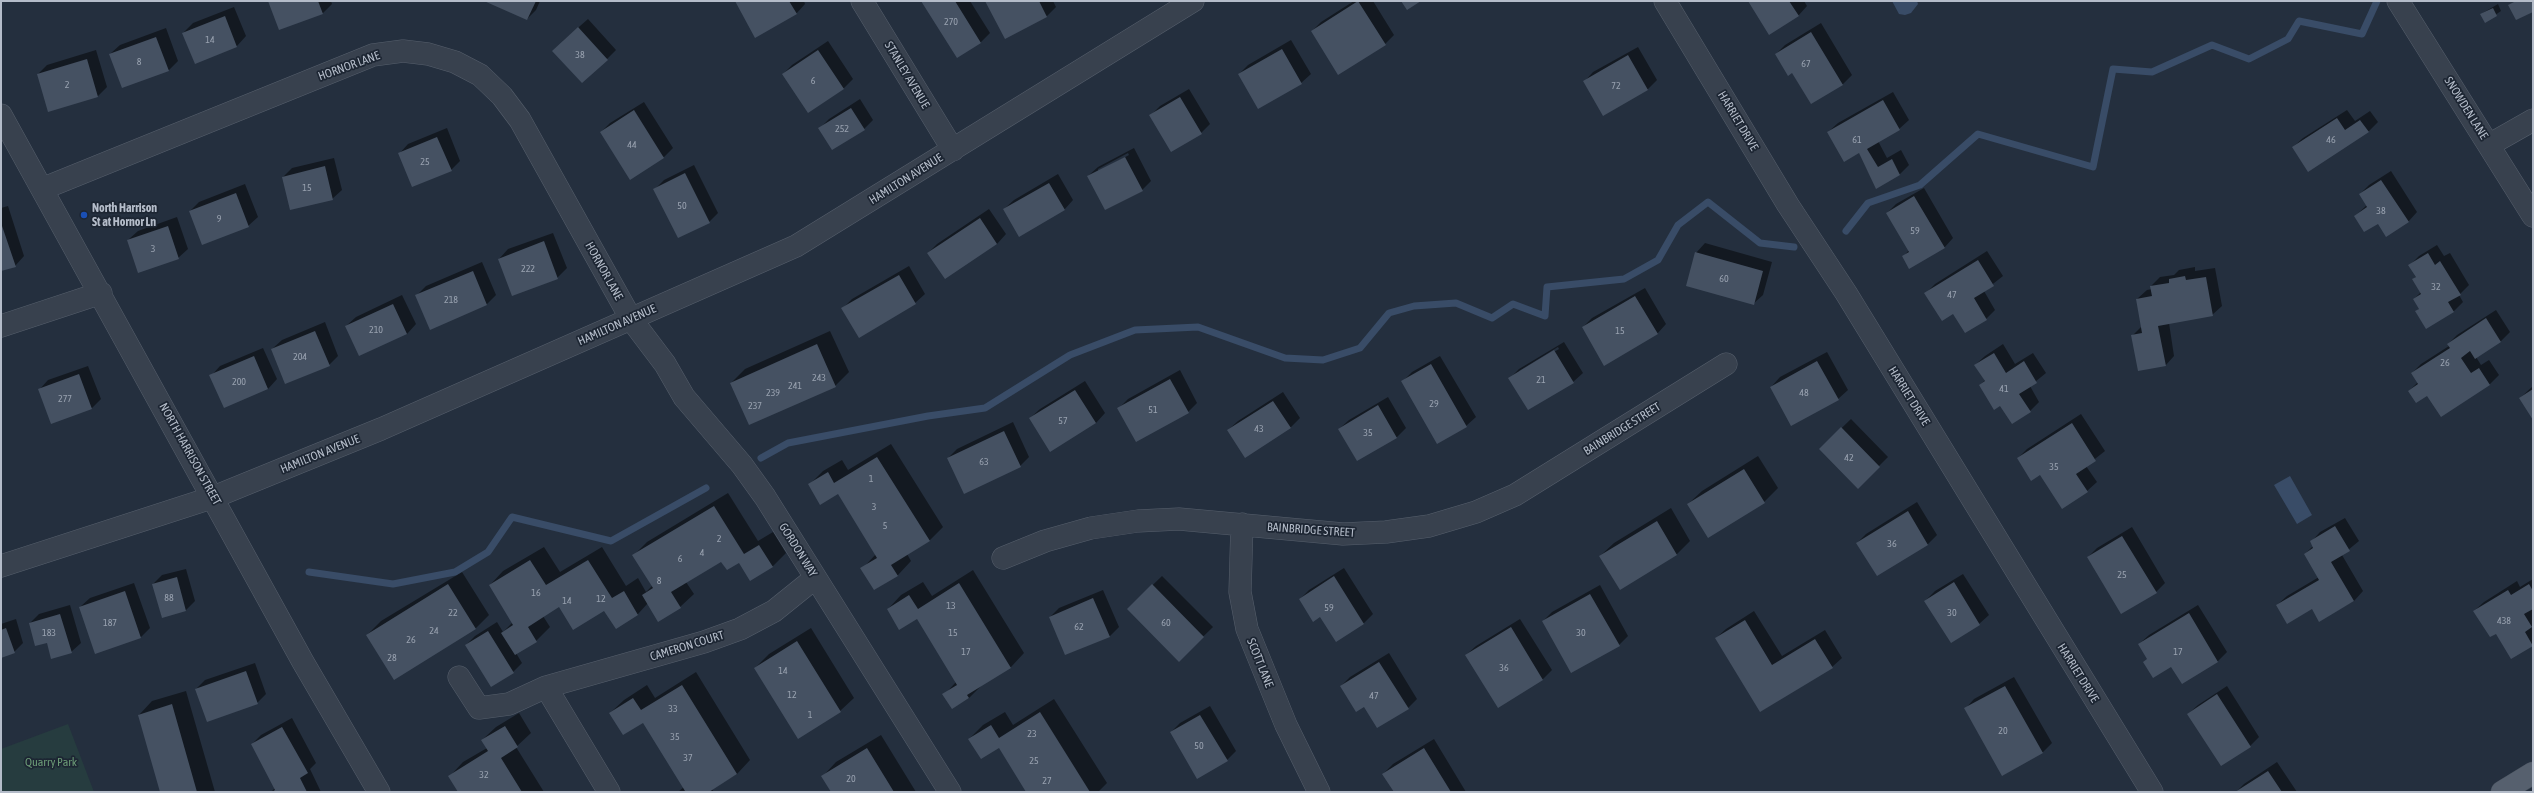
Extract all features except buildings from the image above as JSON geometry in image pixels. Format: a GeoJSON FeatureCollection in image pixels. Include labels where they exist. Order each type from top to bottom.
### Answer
{"type":"FeatureCollection","features":[{"type":"Feature","properties":{"kind":"main road"},"geometry":{"type":"LineString","coordinates":[[2502,792],[2533,773]]}},
{"type":"Feature","properties":{"kind":"street","name":"STANLEY AVENUE"},"geometry":{"type":"LineString","coordinates":[[862,1],[952,150]]}},
{"type":"Feature","properties":{"kind":"street","name":"HAMILTON AVENUE"},"geometry":{"type":"LineString","coordinates":[[1,566],[214,497],[381,429],[796,246],[1193,1]]}},
{"type":"Feature","properties":{"kind":"street","name":"HARRIET DRIVE"},"geometry":{"type":"LineString","coordinates":[[1665,1],[1788,205],[1854,306],[2152,792]]}},
{"type":"Feature","properties":{"kind":"street","name":"SNOWDEN LANE"},"geometry":{"type":"LineString","coordinates":[[2398,1],[2490,145],[2533,216]]}},
{"type":"Feature","properties":{"kind":"street","name":"HORNOR LANE"},"geometry":{"type":"LineString","coordinates":[[42,190],[373,55],[403,51],[428,54],[455,62],[480,76],[502,96],[520,120],[631,319]]}},
{"type":"Feature","properties":{"kind":"street","name":"NORTH HARRISON STREET"},"geometry":{"type":"LineString","coordinates":[[1,115],[214,497],[303,662],[379,792]]}},
{"type":"Feature","properties":{"kind":"street"},"geometry":{"type":"LineString","coordinates":[[2490,145],[2533,120]]}},
{"type":"Feature","properties":{"kind":"street"},"geometry":{"type":"LineString","coordinates":[[1,326],[101,293]]}},
{"type":"Feature","properties":{"kind":"street","name":"GORDON WAY"},"geometry":{"type":"LineString","coordinates":[[631,319],[665,364],[684,397],[742,465],[950,792]]}},
{"type":"Feature","properties":{"kind":"street","name":"BAINBRIDGE STREET"},"geometry":{"type":"LineString","coordinates":[[1003,558],[1060,536],[1091,528],[1138,521],[1179,519],[1344,534],[1386,532],[1429,526],[1476,512],[1515,495],[1726,364]]}},
{"type":"Feature","properties":{"kind":"street","name":"SCOTT LANE"},"geometry":{"type":"LineString","coordinates":[[1242,524],[1240,592],[1247,629],[1286,725],[1319,792]]}},
{"type":"Feature","properties":{"kind":"street","name":"CAMERON COURT"},"geometry":{"type":"LineString","coordinates":[[459,677],[479,708],[509,704],[546,687],[704,642],[740,629],[774,610],[815,578]]}},
{"type":"Feature","properties":{"kind":"street"},"geometry":{"type":"LineString","coordinates":[[546,687],[608,792]]}},
{"type":"Feature","properties":{"kind":"green space","name":"Quarry Park"},"geometry":{"type":"Polygon","coordinates":[[[68,724],[94,792],[1,792],[1,749],[68,724]]]}},
{"type":"Feature","properties":{"kind":"water"},"geometry":{"type":"Polygon","coordinates":[[[1892,1],[1917,1],[1918,4],[1911,13],[1905,15],[1899,14],[1892,1]]]}},
{"type":"Feature","properties":{"kind":"water"},"geometry":{"type":"Polygon","coordinates":[[[2290,476],[2312,515],[2297,524],[2274,485],[2290,476]]]}},
{"type":"Feature","properties":{"kind":"waterway"},"geometry":{"type":"LineString","coordinates":[[1846,231],[1868,203],[1920,185],[1978,134],[2093,167],[2113,69],[2152,72],[2212,45],[2249,59],[2288,39],[2299,21],[2362,34],[2377,1]]}},
{"type":"Feature","properties":{"kind":"waterway"},"geometry":{"type":"LineString","coordinates":[[761,458],[788,443],[928,416],[985,408],[1070,355],[1135,330],[1198,327],[1285,358],[1323,360],[1360,348],[1389,313],[1414,306],[1456,303],[1492,318],[1513,304],[1545,316],[1547,287],[1624,279],[1658,260],[1678,225],[1708,202],[1760,243],[1794,247]]}},
{"type":"Feature","properties":{"kind":"waterway"},"geometry":{"type":"LineString","coordinates":[[309,572],[393,584],[455,572],[488,552],[512,517],[611,541],[706,488]]}},
{"type":"Feature","properties":{"kind":"place","name":"North Harrison St at Hornor Ln"},"geometry":{"type":"Point","coordinates":[84,215]}}]}
